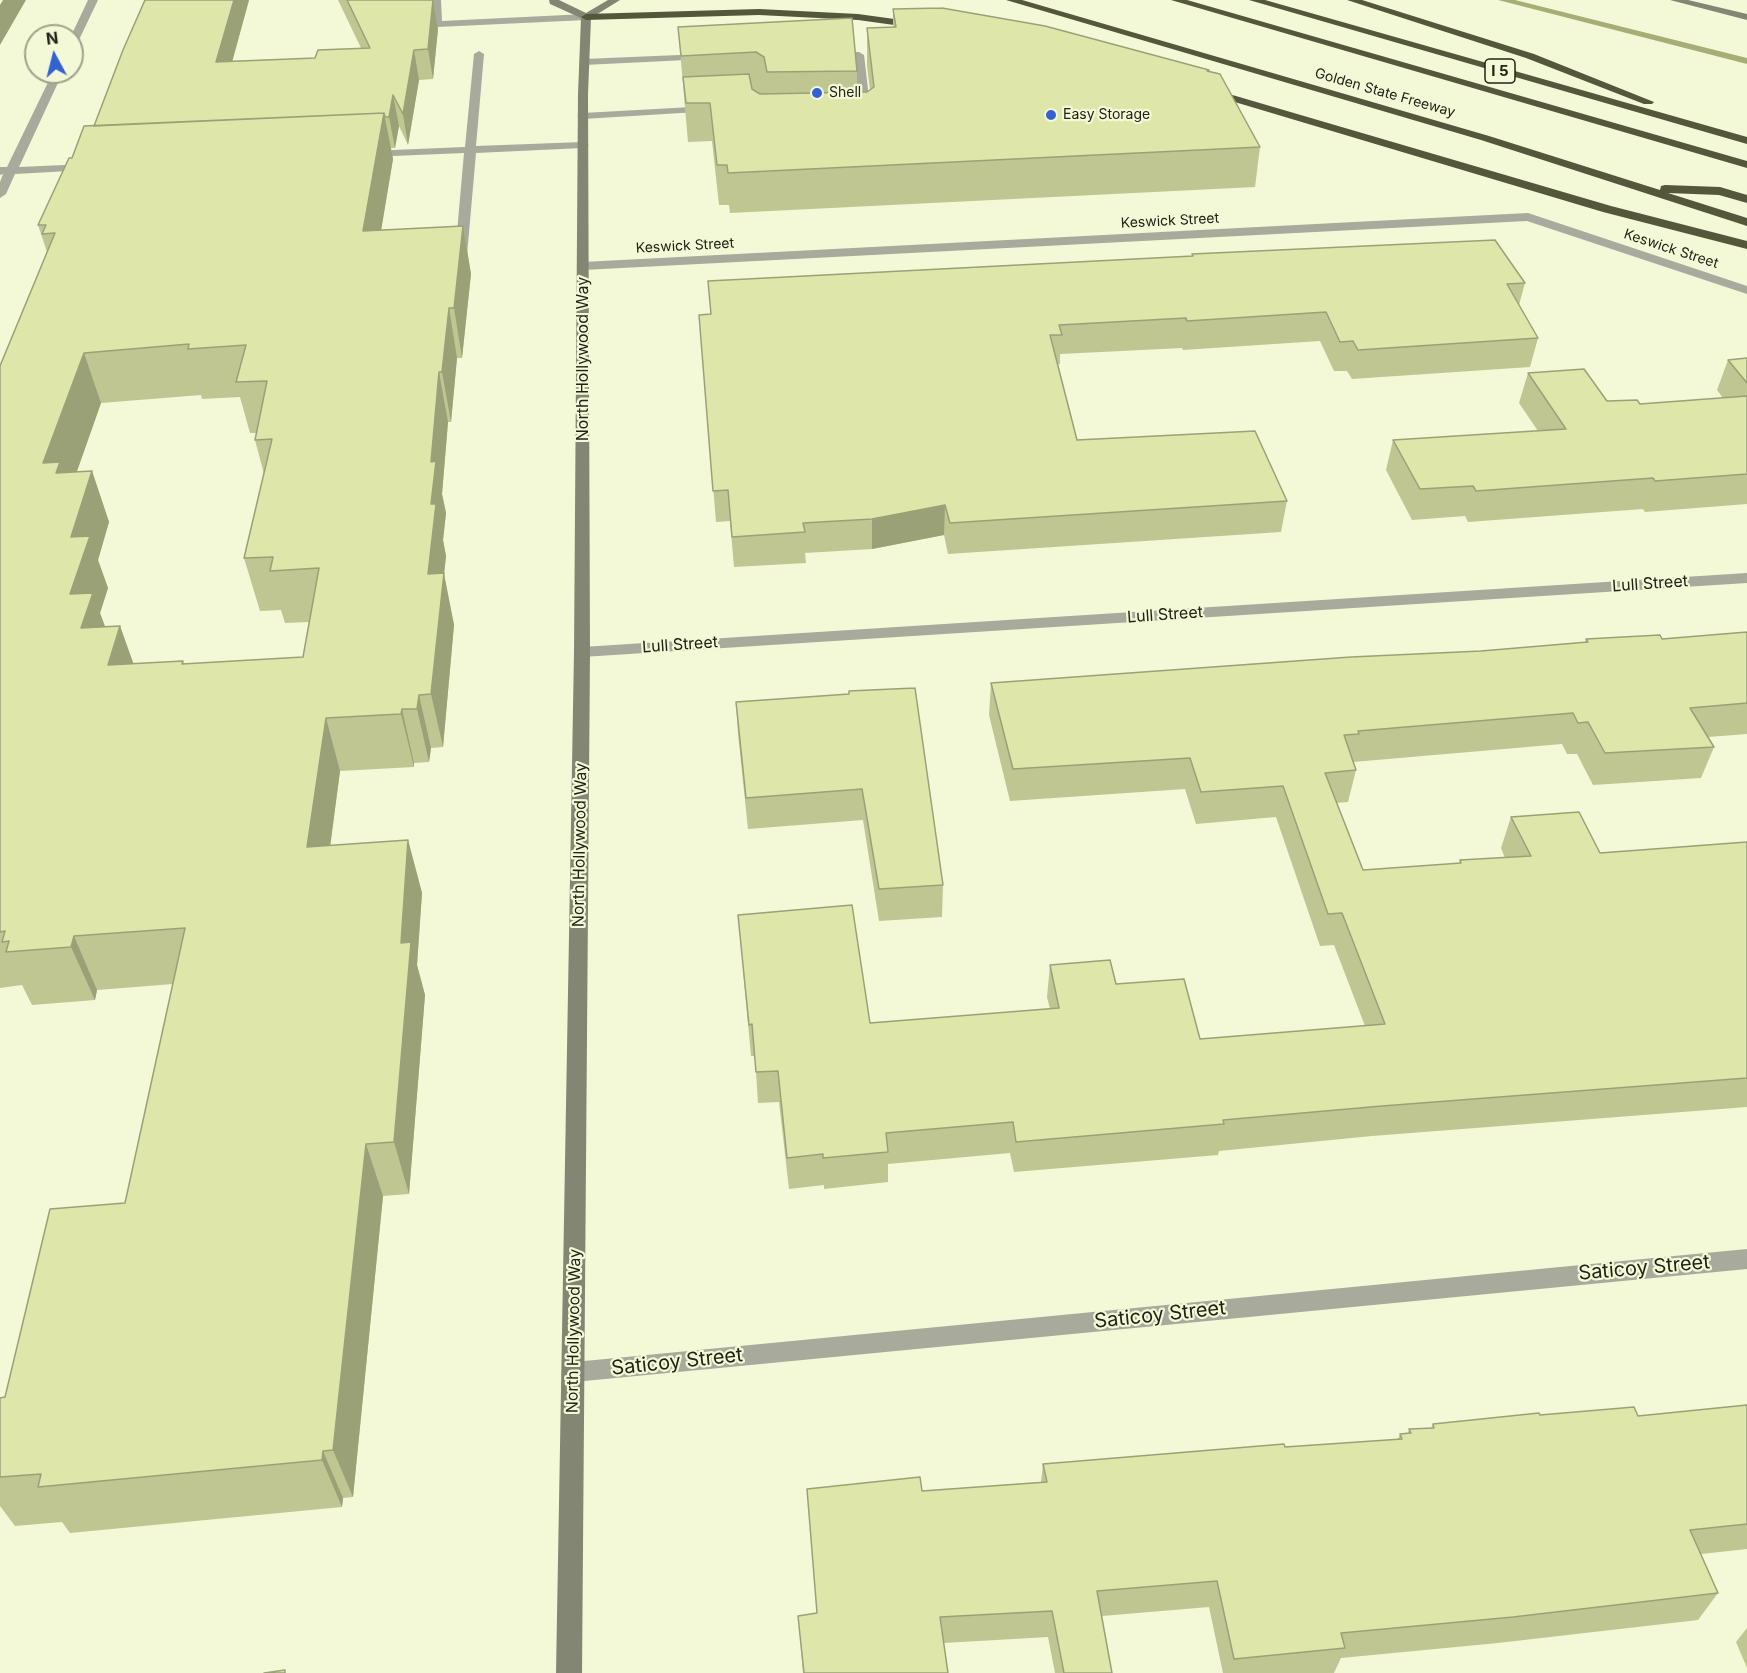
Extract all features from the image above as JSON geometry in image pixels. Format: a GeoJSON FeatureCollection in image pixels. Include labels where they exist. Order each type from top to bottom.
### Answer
{"type":"FeatureCollection","features":[{"type":"Feature","properties":{"kind":"highway","name":"Golden State Freeway"},"geometry":{"type":"LineString","coordinates":[[1011,0],[1485,138],[1747,222]]}},
{"type":"Feature","properties":{"kind":"highway"},"geometry":{"type":"LineString","coordinates":[[1176,0],[1747,165]]}},
{"type":"Feature","properties":{"kind":"highway","name":"I 5"},"geometry":{"type":"LineString","coordinates":[[1254,0],[1747,141]]}},
{"type":"Feature","properties":{"kind":"highway"},"geometry":{"type":"LineString","coordinates":[[1352,0],[1530,56],[1747,141]]}},
{"type":"Feature","properties":{"kind":"highway"},"geometry":{"type":"LineString","coordinates":[[586,17],[759,12],[858,17],[924,27]]}},
{"type":"Feature","properties":{"kind":"highway"},"geometry":{"type":"LineString","coordinates":[[1195,87],[1607,209],[1747,245]]}},
{"type":"Feature","properties":{"kind":"highway"},"geometry":{"type":"LineString","coordinates":[[1642,189],[1720,191],[1747,199]]}},
{"type":"Feature","properties":{"kind":"main road"},"geometry":{"type":"LineString","coordinates":[[554,0],[554,3],[586,17],[615,0]]}},
{"type":"Feature","properties":{"kind":"main road"},"geometry":{"type":"LineString","coordinates":[[1676,0],[1747,17]]}},
{"type":"Feature","properties":{"kind":"main road","name":"North Hollywood Way"},"geometry":{"type":"LineString","coordinates":[[569,1673],[582,652],[583,145],[586,17]]}},
{"type":"Feature","properties":{"kind":"street"},"geometry":{"type":"LineString","coordinates":[[82,24],[93,0]]}},
{"type":"Feature","properties":{"kind":"street"},"geometry":{"type":"LineString","coordinates":[[436,0],[437,24],[586,17]]}},
{"type":"Feature","properties":{"kind":"street"},"geometry":{"type":"LineString","coordinates":[[460,263],[479,54]]}},
{"type":"Feature","properties":{"kind":"street"},"geometry":{"type":"LineString","coordinates":[[824,55],[859,55],[866,126],[855,126]]}},
{"type":"Feature","properties":{"kind":"street"},"geometry":{"type":"LineString","coordinates":[[584,62],[710,57]]}},
{"type":"Feature","properties":{"kind":"street"},"geometry":{"type":"LineString","coordinates":[[0,194],[5,171],[52,84]]}},
{"type":"Feature","properties":{"kind":"street"},"geometry":{"type":"LineString","coordinates":[[584,116],[723,108]]}},
{"type":"Feature","properties":{"kind":"street"},"geometry":{"type":"LineString","coordinates":[[353,155],[583,145]]}},
{"type":"Feature","properties":{"kind":"street"},"geometry":{"type":"LineString","coordinates":[[5,171],[105,166]]}},
{"type":"Feature","properties":{"kind":"street","name":"Keswick Street"},"geometry":{"type":"LineString","coordinates":[[583,266],[1528,217],[1747,290]]}},
{"type":"Feature","properties":{"kind":"street","name":"Lull Street"},"geometry":{"type":"LineString","coordinates":[[582,652],[1747,578]]}},
{"type":"Feature","properties":{"kind":"street","name":"Saticoy Street"},"geometry":{"type":"LineString","coordinates":[[574,1372],[1747,1259]]}},
{"type":"Feature","properties":{"kind":"building"},"geometry":{"type":"Polygon","coordinates":[[[145,0],[234,0],[216,62],[315,58],[318,50],[370,48],[347,0],[433,0],[428,49],[414,50],[403,114],[393,95],[389,117],[385,117],[384,113],[94,126],[145,0]]]}},
{"type":"Feature","properties":{"kind":"building"},"geometry":{"type":"Polygon","coordinates":[[[942,8],[1045,26],[1220,74],[1260,147],[728,173],[727,165],[717,165],[710,103],[686,103],[683,77],[749,74],[752,89],[760,94],[867,92],[874,87],[867,28],[896,27],[893,9],[942,8]]]}},
{"type":"Feature","properties":{"kind":"building"},"geometry":{"type":"Polygon","coordinates":[[[852,18],[857,71],[767,72],[764,57],[756,52],[681,56],[678,27],[852,18]]]}},
{"type":"Feature","properties":{"kind":"building"},"geometry":{"type":"Polygon","coordinates":[[[384,113],[363,231],[463,226],[454,308],[449,308],[442,372],[439,372],[431,462],[436,461],[431,504],[436,504],[428,574],[444,573],[431,694],[419,695],[417,709],[402,709],[401,714],[326,718],[307,847],[408,840],[401,943],[411,942],[394,1142],[366,1144],[333,1450],[323,1451],[322,1460],[38,1487],[41,1474],[0,1477],[0,1398],[5,1397],[50,1209],[125,1203],[185,928],[74,936],[71,947],[6,952],[9,941],[2,942],[5,931],[0,932],[0,366],[55,233],[42,234],[46,225],[38,225],[69,158],[72,158],[84,126],[384,113]],[[189,344],[84,353],[43,463],[60,462],[56,473],[92,471],[71,537],[90,536],[70,594],[93,593],[81,628],[120,626],[108,665],[183,661],[182,664],[303,657],[319,568],[270,571],[273,557],[244,558],[272,439],[255,440],[267,381],[236,382],[246,345],[188,349],[189,344]]]}},
{"type":"Feature","properties":{"kind":"building"},"geometry":{"type":"Polygon","coordinates":[[[1495,240],[1525,283],[1507,284],[1538,338],[1358,350],[1353,341],[1340,342],[1326,312],[1187,321],[1186,318],[1059,325],[1062,335],[1050,335],[1077,440],[1255,431],[1287,501],[950,523],[945,505],[872,519],[803,523],[805,532],[732,537],[728,490],[713,491],[699,315],[711,314],[708,281],[1495,240]]]}},
{"type":"Feature","properties":{"kind":"building"},"geometry":{"type":"Polygon","coordinates":[[[1747,358],[1747,383],[1728,360],[1747,358]]]}},
{"type":"Feature","properties":{"kind":"building"},"geometry":{"type":"Polygon","coordinates":[[[1584,369],[1607,401],[1637,400],[1640,404],[1747,396],[1747,474],[1655,481],[1653,478],[1476,491],[1473,486],[1420,489],[1393,440],[1566,429],[1528,373],[1584,369]]]}},
{"type":"Feature","properties":{"kind":"building"},"geometry":{"type":"Polygon","coordinates":[[[1747,632],[1747,703],[1690,708],[1714,747],[1605,753],[1588,722],[1578,723],[1573,713],[1358,731],[1359,734],[1344,735],[1356,770],[1325,773],[1363,870],[1461,863],[1460,860],[1531,856],[1511,817],[1579,812],[1600,853],[1747,842],[1747,1078],[1382,1106],[1223,1120],[1224,1124],[1016,1142],[1013,1122],[886,1133],[888,1152],[823,1158],[823,1154],[787,1158],[778,1071],[756,1072],[738,915],[852,905],[870,1023],[1059,1008],[1050,965],[1110,960],[1116,984],[1184,979],[1200,1039],[1385,1024],[1342,913],[1328,914],[1283,786],[1201,792],[1190,758],[1013,769],[991,683],[1351,657],[1481,651],[1588,642],[1586,639],[1660,635],[1662,639],[1747,632]]]}},
{"type":"Feature","properties":{"kind":"building"},"geometry":{"type":"Polygon","coordinates":[[[915,688],[943,885],[879,889],[862,789],[746,798],[736,702],[849,694],[849,691],[915,688]]]}},
{"type":"Feature","properties":{"kind":"building"},"geometry":{"type":"Polygon","coordinates":[[[1747,1405],[1747,1524],[1690,1530],[1718,1593],[1513,1617],[1341,1633],[1345,1648],[1234,1659],[1217,1581],[1097,1591],[1112,1673],[1064,1673],[1052,1611],[940,1617],[948,1673],[804,1673],[798,1616],[817,1613],[807,1489],[920,1477],[922,1491],[1047,1482],[1043,1464],[1284,1444],[1285,1447],[1402,1439],[1400,1434],[1411,1433],[1409,1429],[1434,1428],[1433,1424],[1539,1413],[1540,1415],[1634,1407],[1638,1416],[1747,1405]]]}},
{"type":"Feature","properties":{"kind":"building"},"geometry":{"type":"Polygon","coordinates":[[[285,1670],[285,1673],[264,1673],[285,1670]]]}},
{"type":"Feature","properties":{"kind":"waterway"},"geometry":{"type":"LineString","coordinates":[[1503,0],[1747,61]]}},
{"type":"Feature","properties":{"kind":"place","name":"Shell"},"geometry":{"type":"Point","coordinates":[817,93]}},
{"type":"Feature","properties":{"kind":"place","name":"Easy Storage"},"geometry":{"type":"Point","coordinates":[1051,115]}}]}
